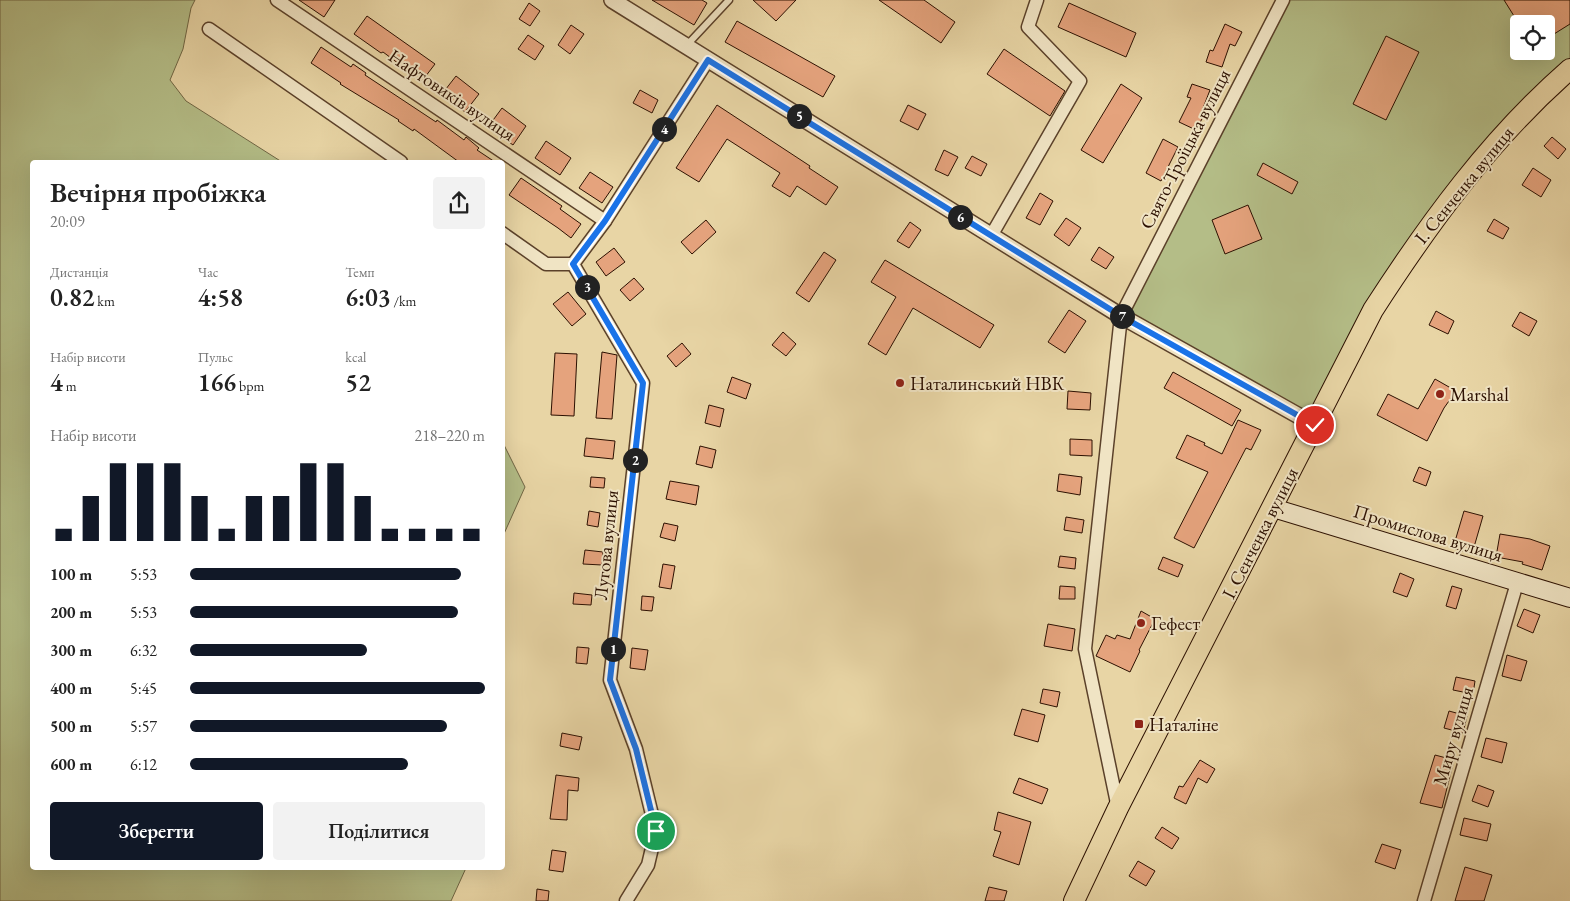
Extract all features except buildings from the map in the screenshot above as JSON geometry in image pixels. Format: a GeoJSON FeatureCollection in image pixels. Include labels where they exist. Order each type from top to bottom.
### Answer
{"type":"FeatureCollection","features":[{"type":"Feature","properties":{"kind":"highway","name":"І. Сенченка вулиця"},"geometry":{"type":"LineString","coordinates":[[1074,901],[1118,808],[1373,310],[1410,252],[1476,166],[1518,119],[1570,69]]}},
{"type":"Feature","properties":{"kind":"main road","name":"Промислова вулиця"},"geometry":{"type":"LineString","coordinates":[[1273,508],[1570,598]]}},
{"type":"Feature","properties":{"kind":"street","name":"Нафтовиків вулиця"},"geometry":{"type":"LineString","coordinates":[[277,0],[605,221]]}},
{"type":"Feature","properties":{"kind":"street"},"geometry":{"type":"LineString","coordinates":[[612,0],[1121,316],[1315,425]]}},
{"type":"Feature","properties":{"kind":"street"},"geometry":{"type":"LineString","coordinates":[[991,236],[1080,81],[1028,27],[1037,0]]}},
{"type":"Feature","properties":{"kind":"street","name":"Свято-Троїцька вулиця"},"geometry":{"type":"LineString","coordinates":[[1121,316],[1283,0]]}},
{"type":"Feature","properties":{"kind":"street"},"geometry":{"type":"LineString","coordinates":[[209,29],[398,160]]}},
{"type":"Feature","properties":{"kind":"street"},"geometry":{"type":"LineString","coordinates":[[505,235],[546,264],[573,264],[605,221],[708,60]]}},
{"type":"Feature","properties":{"kind":"street","name":"Лугова вулиця"},"geometry":{"type":"LineString","coordinates":[[573,264],[643,383],[610,680],[636,749],[656,831],[648,865],[626,901]]}},
{"type":"Feature","properties":{"kind":"street"},"geometry":{"type":"LineString","coordinates":[[1118,808],[1085,649],[1121,316]]}},
{"type":"Feature","properties":{"kind":"street","name":"Миру вулиця"},"geometry":{"type":"LineString","coordinates":[[1424,901],[1517,582]]}},
{"type":"Feature","properties":{"kind":"lane"},"geometry":{"type":"LineString","coordinates":[[687,46],[729,0]]}},
{"type":"Feature","properties":{"kind":"green space"},"geometry":{"type":"Polygon","coordinates":[[[0,0],[195,0],[191,8],[183,49],[170,80],[186,101],[279,160],[30,160],[30,870],[465,870],[451,901],[0,901],[0,0]]]}},
{"type":"Feature","properties":{"kind":"green space"},"geometry":{"type":"Polygon","coordinates":[[[1283,0],[1570,0],[1570,69],[1441,211],[1315,425],[1121,316],[1283,0]]]}},
{"type":"Feature","properties":{"kind":"green space"},"geometry":{"type":"Polygon","coordinates":[[[505,447],[525,487],[505,532],[505,447]]]}},
{"type":"Feature","properties":{"kind":"place","name":"Наталинський НВК"},"geometry":{"type":"Point","coordinates":[900,383]}},
{"type":"Feature","properties":{"kind":"place","name":"Marshal"},"geometry":{"type":"Point","coordinates":[1440,394]}},
{"type":"Feature","properties":{"kind":"place","name":"Гефест"},"geometry":{"type":"Point","coordinates":[1141,623]}},
{"type":"Feature","properties":{"kind":"place","name":"Наталіне"},"geometry":{"type":"Point","coordinates":[1139,724]}},
{"type":"Feature","properties":{"kind":"route"},"geometry":{"type":"LineString","coordinates":[[656,831],[636,749],[610,680],[643,383],[573,264],[605,221],[708,60],[1121,316],[1315,425]]}}]}
